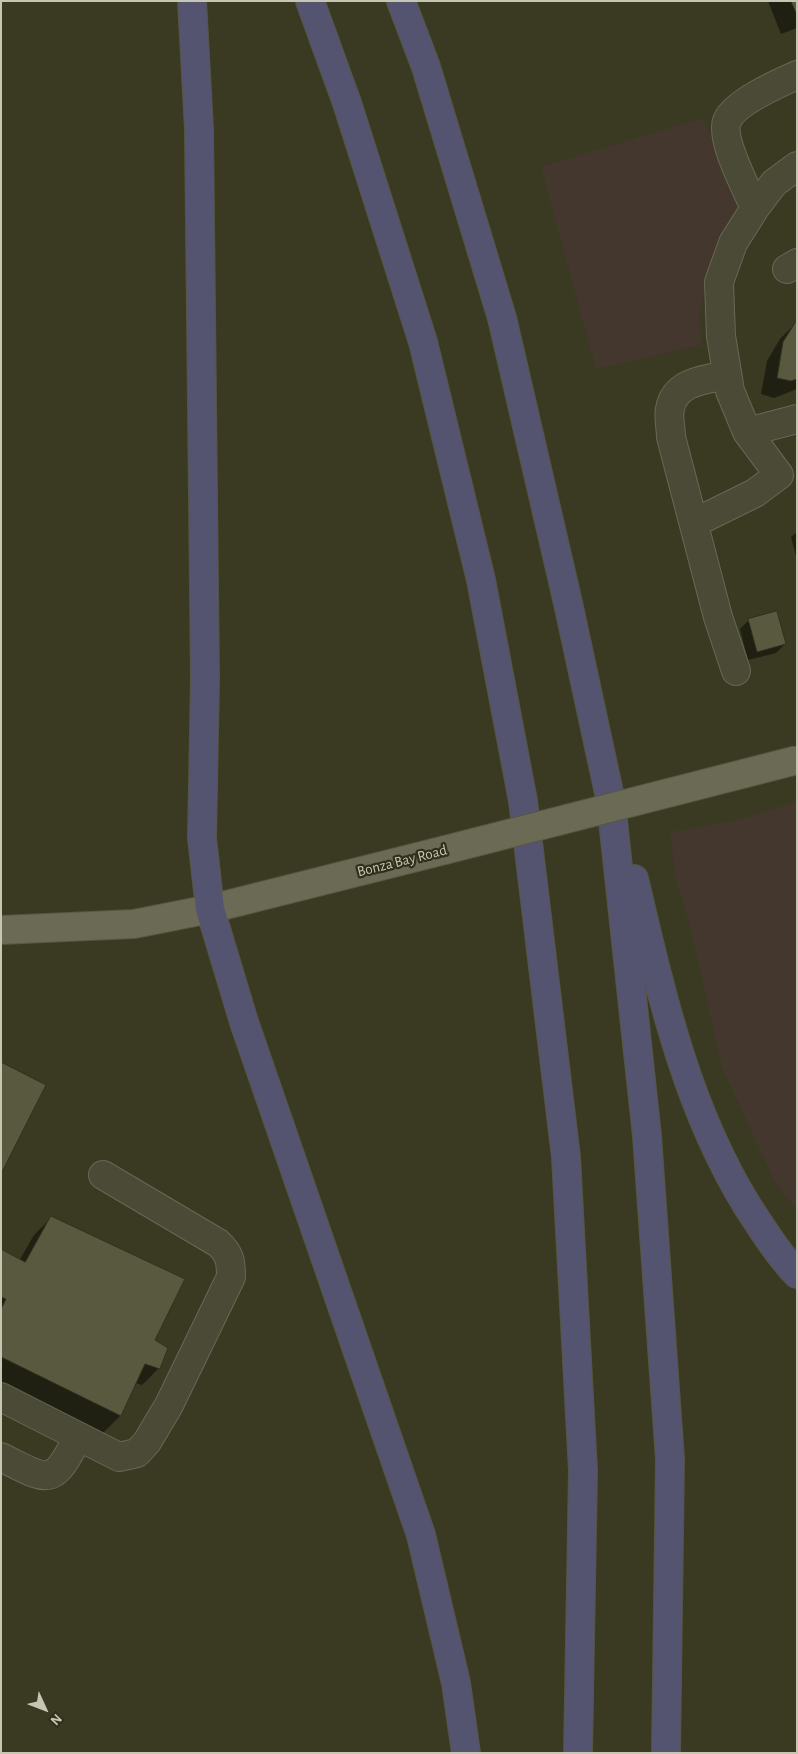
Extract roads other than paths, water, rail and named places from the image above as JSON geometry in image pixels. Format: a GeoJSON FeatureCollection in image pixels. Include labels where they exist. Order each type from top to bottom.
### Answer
{"type":"FeatureCollection","features":[{"type":"Feature","properties":{"kind":"highway"},"geometry":{"type":"LineString","coordinates":[[192,1],[199,129],[205,679],[202,838],[210,909],[241,1014],[421,1535],[456,1683],[466,1753]]}},
{"type":"Feature","properties":{"kind":"highway"},"geometry":{"type":"LineString","coordinates":[[310,1],[347,103],[422,342],[481,580],[523,802],[566,1166],[583,1471],[578,1753]]}},
{"type":"Feature","properties":{"kind":"highway"},"geometry":{"type":"LineString","coordinates":[[401,1],[426,67],[502,318],[656,972],[691,1090],[715,1149],[738,1190],[768,1238],[797,1274]]}},
{"type":"Feature","properties":{"kind":"highway"},"geometry":{"type":"LineString","coordinates":[[568,603],[611,802],[647,1136],[670,1459],[666,1753]]}},
{"type":"Feature","properties":{"kind":"main road","name":"Bonza Bay Road"},"geometry":{"type":"LineString","coordinates":[[1,930],[134,924],[210,909],[797,760]]}},
{"type":"Feature","properties":{"kind":"lane"},"geometry":{"type":"LineString","coordinates":[[755,208],[731,150],[725,129],[727,121],[740,107],[776,85],[797,75]]}},
{"type":"Feature","properties":{"kind":"lane"},"geometry":{"type":"LineString","coordinates":[[694,523],[755,493],[779,475],[747,432],[730,391],[721,336],[719,282],[733,243],[755,208],[774,184],[797,166]]}},
{"type":"Feature","properties":{"kind":"lane"},"geometry":{"type":"LineString","coordinates":[[727,375],[689,383],[675,396],[670,408],[671,437],[718,617],[736,670]]}},
{"type":"Feature","properties":{"kind":"lane"},"geometry":{"type":"LineString","coordinates":[[747,432],[797,419]]}},
{"type":"Feature","properties":{"kind":"lane"},"geometry":{"type":"LineString","coordinates":[[1,1397],[119,1457],[137,1453],[147,1442],[168,1405],[231,1277],[232,1260],[226,1250],[218,1243],[103,1175]]}},
{"type":"Feature","properties":{"kind":"lane"},"geometry":{"type":"LineString","coordinates":[[1,1457],[40,1476],[48,1477],[56,1474],[65,1462],[78,1437]]}}]}
